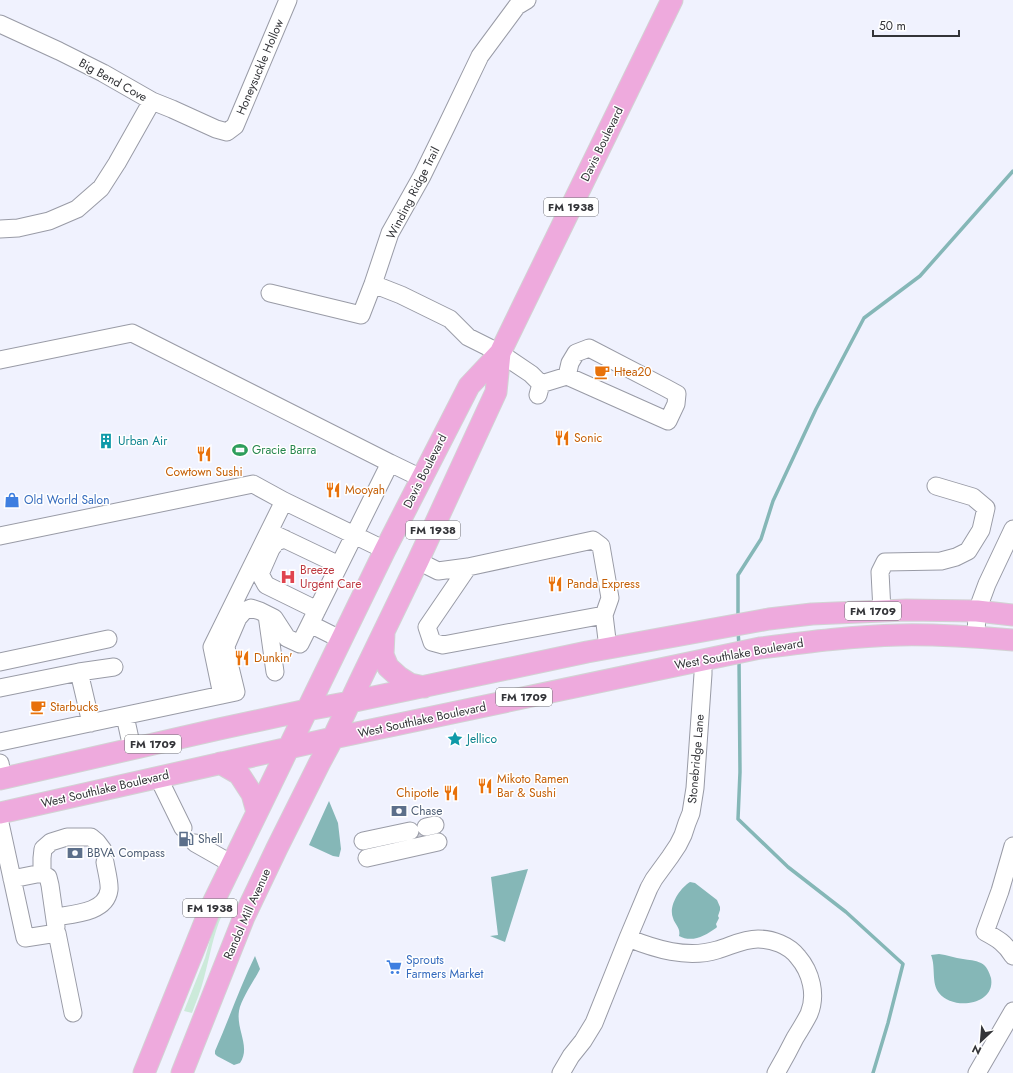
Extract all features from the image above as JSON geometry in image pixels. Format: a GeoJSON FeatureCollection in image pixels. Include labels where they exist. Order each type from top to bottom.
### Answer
{"type":"FeatureCollection","features":[{"type":"Feature","properties":{"kind":"main road","name":"Davis Boulevard"},"geometry":{"type":"LineString","coordinates":[[289,749],[386,550],[469,386],[500,353],[672,0]]}},
{"type":"Feature","properties":{"kind":"main road","name":"Davis Boulevard"},"geometry":{"type":"LineString","coordinates":[[333,738],[418,561],[496,392],[500,353]]}},
{"type":"Feature","properties":{"kind":"main road","name":"FM 1709"},"geometry":{"type":"LineString","coordinates":[[1,774],[608,648],[768,619],[812,614],[906,610],[977,611],[1013,615]]}},
{"type":"Feature","properties":{"kind":"main road"},"geometry":{"type":"LineString","coordinates":[[384,630],[383,655],[388,667],[410,684],[424,687]]}},
{"type":"Feature","properties":{"kind":"main road","name":"West Southlake Boulevard"},"geometry":{"type":"LineString","coordinates":[[0,813],[333,738],[760,648],[804,642],[901,635],[976,637],[1013,640]]}},
{"type":"Feature","properties":{"kind":"main road","name":"Randol Mill Avenue"},"geometry":{"type":"LineString","coordinates":[[182,1073],[244,917],[333,738]]}},
{"type":"Feature","properties":{"kind":"main road","name":"FM 1938"},"geometry":{"type":"LineString","coordinates":[[144,1073],[211,907],[256,812],[289,749]]}},
{"type":"Feature","properties":{"kind":"main road"},"geometry":{"type":"LineString","coordinates":[[220,763],[239,774],[252,794],[256,812]]}},
{"type":"Feature","properties":{"kind":"street","name":"Honeysuckle Hollow"},"geometry":{"type":"LineString","coordinates":[[227,132],[235,126],[288,0]]}},
{"type":"Feature","properties":{"kind":"street","name":"Winding Ridge Trail"},"geometry":{"type":"LineString","coordinates":[[270,293],[362,315],[390,233],[422,176],[480,56],[517,6],[527,0]]}},
{"type":"Feature","properties":{"kind":"street","name":"Big Bend Cove"},"geometry":{"type":"LineString","coordinates":[[0,24],[103,73],[152,101],[204,124],[227,132]]}},
{"type":"Feature","properties":{"kind":"street"},"geometry":{"type":"LineString","coordinates":[[0,229],[18,228],[49,221],[77,209],[101,188],[152,101]]}},
{"type":"Feature","properties":{"kind":"street"},"geometry":{"type":"LineString","coordinates":[[373,284],[401,295],[450,319],[468,337],[500,353],[531,374],[540,390],[567,376],[570,363],[576,353],[589,348],[677,394],[676,404],[668,421],[567,376]]}},
{"type":"Feature","properties":{"kind":"street"},"geometry":{"type":"LineString","coordinates":[[0,360],[132,333],[422,478]]}},
{"type":"Feature","properties":{"kind":"street"},"geometry":{"type":"LineString","coordinates":[[229,693],[226,646],[238,618],[244,611],[251,608],[260,611],[274,618],[287,638],[300,644],[390,463]]}},
{"type":"Feature","properties":{"kind":"street"},"geometry":{"type":"LineString","coordinates":[[0,536],[253,484],[284,501],[386,550]]}},
{"type":"Feature","properties":{"kind":"street"},"geometry":{"type":"LineString","coordinates":[[882,611],[880,572],[885,562],[941,561],[956,557],[968,551],[981,530],[986,508],[973,497],[936,486]]}},
{"type":"Feature","properties":{"kind":"street"},"geometry":{"type":"LineString","coordinates":[[229,693],[212,647],[284,501]]}},
{"type":"Feature","properties":{"kind":"street"},"geometry":{"type":"LineString","coordinates":[[976,637],[977,611],[987,584],[1013,529]]}},
{"type":"Feature","properties":{"kind":"street"},"geometry":{"type":"LineString","coordinates":[[269,532],[339,565]]}},
{"type":"Feature","properties":{"kind":"street"},"geometry":{"type":"LineString","coordinates":[[285,539],[276,542],[271,549],[260,574],[266,585],[313,617],[342,640]]}},
{"type":"Feature","properties":{"kind":"street"},"geometry":{"type":"LineString","coordinates":[[418,561],[438,571],[468,567],[593,540],[601,546],[610,598],[604,615],[608,648]]}},
{"type":"Feature","properties":{"kind":"street"},"geometry":{"type":"LineString","coordinates":[[468,567],[427,627],[432,642],[443,645],[604,615]]}},
{"type":"Feature","properties":{"kind":"street"},"geometry":{"type":"LineString","coordinates":[[267,615],[275,672]]}},
{"type":"Feature","properties":{"kind":"street"},"geometry":{"type":"LineString","coordinates":[[0,662],[108,639]]}},
{"type":"Feature","properties":{"kind":"street","name":"Stonebridge Lane"},"geometry":{"type":"LineString","coordinates":[[561,1073],[594,1023],[640,908],[654,879],[670,857],[683,835],[691,813],[696,780],[703,674],[709,659]]}},
{"type":"Feature","properties":{"kind":"street"},"geometry":{"type":"LineString","coordinates":[[0,688],[80,672],[114,667]]}},
{"type":"Feature","properties":{"kind":"street"},"geometry":{"type":"LineString","coordinates":[[80,672],[86,724]]}},
{"type":"Feature","properties":{"kind":"street"},"geometry":{"type":"LineString","coordinates":[[0,699],[66,684],[72,689],[86,724]]}},
{"type":"Feature","properties":{"kind":"street"},"geometry":{"type":"LineString","coordinates":[[0,742],[229,693]]}},
{"type":"Feature","properties":{"kind":"street"},"geometry":{"type":"LineString","coordinates":[[125,716],[132,748]]}},
{"type":"Feature","properties":{"kind":"street"},"geometry":{"type":"LineString","coordinates":[[158,777],[183,828]]}},
{"type":"Feature","properties":{"kind":"street"},"geometry":{"type":"LineString","coordinates":[[0,823],[25,938],[95,908],[107,897],[110,889],[104,856],[96,842],[91,838],[67,837],[51,842],[43,849],[42,874]]}},
{"type":"Feature","properties":{"kind":"street"},"geometry":{"type":"LineString","coordinates":[[426,833],[365,850],[426,833]]}},
{"type":"Feature","properties":{"kind":"street"},"geometry":{"type":"LineString","coordinates":[[195,843],[232,864]]}},
{"type":"Feature","properties":{"kind":"street"},"geometry":{"type":"LineString","coordinates":[[1013,846],[1000,891],[985,932],[999,939],[1013,956]]}},
{"type":"Feature","properties":{"kind":"street"},"geometry":{"type":"LineString","coordinates":[[12,879],[37,874],[42,874],[48,877],[73,1013]]}},
{"type":"Feature","properties":{"kind":"street"},"geometry":{"type":"LineString","coordinates":[[628,938],[668,951],[686,953],[703,953],[742,941],[768,939],[781,944],[797,955],[810,979],[812,1001],[809,1014],[776,1073]]}},
{"type":"Feature","properties":{"kind":"street"},"geometry":{"type":"LineString","coordinates":[[977,1073],[1013,1011]]}},
{"type":"Feature","properties":{"kind":"shaded area"},"geometry":{"type":"Polygon","coordinates":[[[329,801],[338,823],[341,849],[339,857],[333,856],[309,845],[329,801]]]}},
{"type":"Feature","properties":{"kind":"shaded area"},"geometry":{"type":"Polygon","coordinates":[[[528,869],[505,942],[490,936],[498,935],[491,877],[528,869]]]}},
{"type":"Feature","properties":{"kind":"shaded area"},"geometry":{"type":"Polygon","coordinates":[[[690,882],[695,883],[717,900],[720,907],[719,918],[716,924],[717,927],[707,934],[694,939],[679,936],[678,927],[672,913],[672,908],[676,898],[682,888],[690,882]]]}},
{"type":"Feature","properties":{"kind":"shaded area"},"geometry":{"type":"Polygon","coordinates":[[[220,913],[222,915],[214,938],[204,978],[192,1013],[184,1011],[205,958],[214,926],[220,913]]]}},
{"type":"Feature","properties":{"kind":"shaded area"},"geometry":{"type":"Polygon","coordinates":[[[939,954],[983,964],[988,969],[991,978],[991,987],[987,994],[972,1002],[954,1002],[945,999],[939,993],[934,980],[931,955],[939,954]]]}},
{"type":"Feature","properties":{"kind":"shaded area"},"geometry":{"type":"Polygon","coordinates":[[[255,956],[260,969],[240,1006],[239,1025],[244,1051],[240,1063],[234,1065],[217,1056],[215,1051],[244,979],[255,956]]]}},
{"type":"Feature","properties":{"kind":"waterway"},"geometry":{"type":"LineString","coordinates":[[738,619],[738,575],[761,539],[773,501],[816,409],[864,318],[920,276],[1013,171]]}},
{"type":"Feature","properties":{"kind":"waterway"},"geometry":{"type":"LineString","coordinates":[[738,631],[739,646]]}},
{"type":"Feature","properties":{"kind":"waterway"},"geometry":{"type":"LineString","coordinates":[[739,659],[740,772],[738,819],[788,867],[846,912],[903,964],[873,1073]]}},
{"type":"Feature","properties":{"kind":"tunnel"},"geometry":{"type":"LineString","coordinates":[[411,839],[427,835]]}},
{"type":"Feature","properties":{"kind":"place","name":"Htea20"},"geometry":{"type":"Point","coordinates":[602,372]}},
{"type":"Feature","properties":{"kind":"place","name":"Sonic"},"geometry":{"type":"Point","coordinates":[562,438]}},
{"type":"Feature","properties":{"kind":"place","name":"Urban Air"},"geometry":{"type":"Point","coordinates":[106,441]}},
{"type":"Feature","properties":{"kind":"place","name":"Gracie Barra"},"geometry":{"type":"Point","coordinates":[240,450]}},
{"type":"Feature","properties":{"kind":"place","name":"Cowtown Sushi"},"geometry":{"type":"Point","coordinates":[204,454]}},
{"type":"Feature","properties":{"kind":"place","name":"Mooyah"},"geometry":{"type":"Point","coordinates":[333,490]}},
{"type":"Feature","properties":{"kind":"place","name":"Old World Salon"},"geometry":{"type":"Point","coordinates":[12,500]}},
{"type":"Feature","properties":{"kind":"place","name":"Breeze Urgent Care"},"geometry":{"type":"Point","coordinates":[288,577]}},
{"type":"Feature","properties":{"kind":"place","name":"Panda Express"},"geometry":{"type":"Point","coordinates":[555,584]}},
{"type":"Feature","properties":{"kind":"place","name":"Dunkin'"},"geometry":{"type":"Point","coordinates":[242,658]}},
{"type":"Feature","properties":{"kind":"place","name":"Starbucks"},"geometry":{"type":"Point","coordinates":[38,707]}},
{"type":"Feature","properties":{"kind":"place","name":"Jellico"},"geometry":{"type":"Point","coordinates":[455,739]}},
{"type":"Feature","properties":{"kind":"place","name":"Mikoto Ramen Bar & Sushi"},"geometry":{"type":"Point","coordinates":[485,786]}},
{"type":"Feature","properties":{"kind":"place","name":"Chipotle"},"geometry":{"type":"Point","coordinates":[451,793]}},
{"type":"Feature","properties":{"kind":"place","name":"Chase"},"geometry":{"type":"Point","coordinates":[399,811]}},
{"type":"Feature","properties":{"kind":"place","name":"Shell"},"geometry":{"type":"Point","coordinates":[186,839]}},
{"type":"Feature","properties":{"kind":"place","name":"BBVA Compass"},"geometry":{"type":"Point","coordinates":[75,853]}},
{"type":"Feature","properties":{"kind":"place","name":"Sprouts Farmers Market"},"geometry":{"type":"Point","coordinates":[394,967]}}]}
